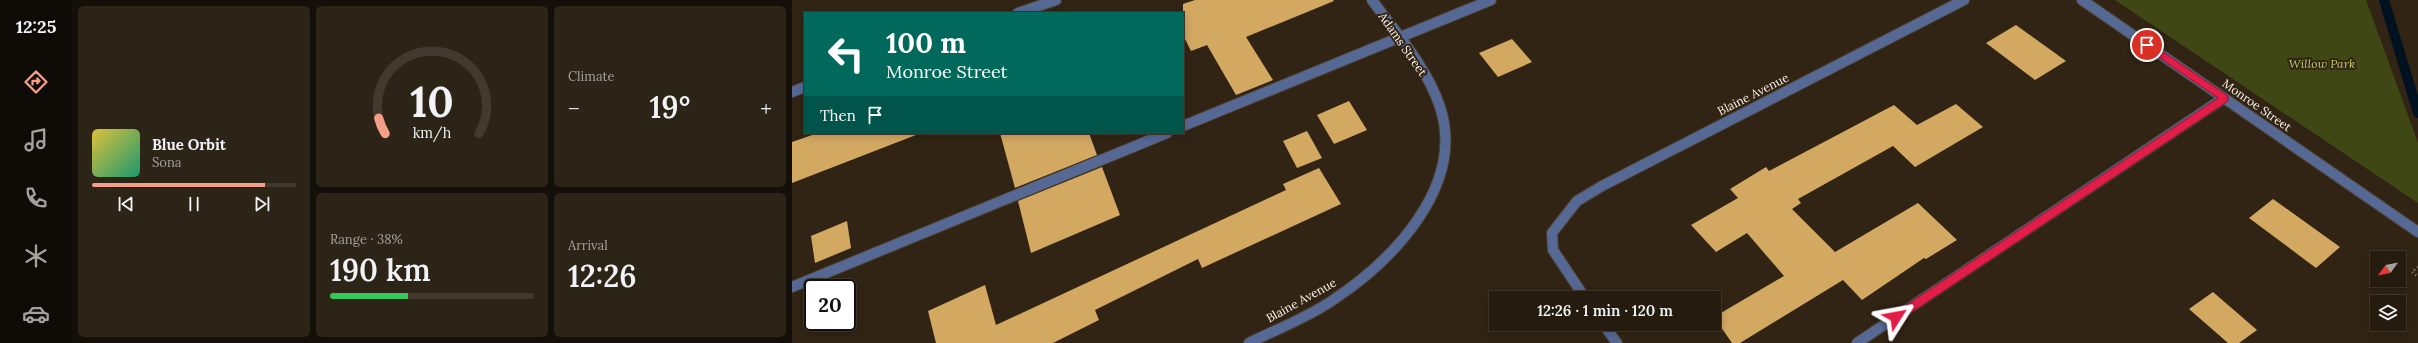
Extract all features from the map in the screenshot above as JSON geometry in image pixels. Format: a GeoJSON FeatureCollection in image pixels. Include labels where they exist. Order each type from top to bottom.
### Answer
{"type":"FeatureCollection","features":[{"type":"Feature","properties":{"kind":"street"},"geometry":{"type":"LineString","coordinates":[[1021,12],[1056,0]]}},
{"type":"Feature","properties":{"kind":"street","name":"Adams Street"},"geometry":{"type":"LineString","coordinates":[[1372,0],[1425,75],[1444,122],[1444,154],[1438,183]]}},
{"type":"Feature","properties":{"kind":"street"},"geometry":{"type":"LineString","coordinates":[[1184,126],[1491,0]]}},
{"type":"Feature","properties":{"kind":"street","name":"Blaine Avenue"},"geometry":{"type":"LineString","coordinates":[[1580,291],[1553,250],[1552,233],[1577,201],[1602,186],[1964,0]]}},
{"type":"Feature","properties":{"kind":"street","name":"Monroe Street"},"geometry":{"type":"LineString","coordinates":[[2082,0],[2418,232]]}},
{"type":"Feature","properties":{"kind":"street"},"geometry":{"type":"LineString","coordinates":[[792,92],[804,87]]}},
{"type":"Feature","properties":{"kind":"street"},"geometry":{"type":"LineString","coordinates":[[1857,343],[2224,98]]}},
{"type":"Feature","properties":{"kind":"street"},"geometry":{"type":"LineString","coordinates":[[792,287],[1165,134]]}},
{"type":"Feature","properties":{"kind":"street","name":"Blaine Avenue"},"geometry":{"type":"LineString","coordinates":[[1249,343],[1331,301],[1371,273],[1394,249],[1418,217],[1438,183]]}},
{"type":"Feature","properties":{"kind":"street"},"geometry":{"type":"LineString","coordinates":[[1608,331],[1617,343]]}},
{"type":"Feature","properties":{"kind":"path"},"geometry":{"type":"LineString","coordinates":[[2418,267],[2412,272],[2418,277]]}},
{"type":"Feature","properties":{"kind":"green space","name":"Willow Park"},"geometry":{"type":"Polygon","coordinates":[[[2115,0],[2366,0],[2418,143],[2418,203],[2115,0]]]}},
{"type":"Feature","properties":{"kind":"building"},"geometry":{"type":"Polygon","coordinates":[[[1195,0],[1334,1],[1246,37],[1273,80],[1236,95],[1207,45],[1191,51],[1184,37],[1183,4],[1195,0]]]}},
{"type":"Feature","properties":{"kind":"building"},"geometry":{"type":"Polygon","coordinates":[[[2016,25],[2066,61],[2035,80],[1986,43],[2016,25]]]}},
{"type":"Feature","properties":{"kind":"building"},"geometry":{"type":"Polygon","coordinates":[[[1512,39],[1532,62],[1498,77],[1479,53],[1512,39]]]}},
{"type":"Feature","properties":{"kind":"building"},"geometry":{"type":"Polygon","coordinates":[[[1349,101],[1367,130],[1334,144],[1317,115],[1349,101]]]}},
{"type":"Feature","properties":{"kind":"building"},"geometry":{"type":"Polygon","coordinates":[[[1956,104],[1983,127],[1915,167],[1893,146],[1798,199],[1801,203],[1792,209],[1835,252],[1918,203],[1957,240],[1926,259],[1924,258],[1862,300],[1843,280],[1740,343],[1732,343],[1721,327],[1721,313],[1784,276],[1747,233],[1716,252],[1691,225],[1738,198],[1730,189],[1766,167],[1769,171],[1894,105],[1917,125],[1956,104]]]}},
{"type":"Feature","properties":{"kind":"building"},"geometry":{"type":"Polygon","coordinates":[[[1307,131],[1322,158],[1297,168],[1283,141],[1307,131]]]}},
{"type":"Feature","properties":{"kind":"building"},"geometry":{"type":"Polygon","coordinates":[[[815,134],[916,135],[792,183],[792,142],[815,134]]]}},
{"type":"Feature","properties":{"kind":"building"},"geometry":{"type":"Polygon","coordinates":[[[1000,134],[1089,134],[1097,155],[1015,188],[1000,134]]]}},
{"type":"Feature","properties":{"kind":"building"},"geometry":{"type":"Polygon","coordinates":[[[1102,167],[1120,215],[1031,253],[1018,201],[1102,167]]]}},
{"type":"Feature","properties":{"kind":"building"},"geometry":{"type":"Polygon","coordinates":[[[1319,168],[1341,204],[1202,268],[1198,259],[1095,310],[1099,320],[1053,343],[936,343],[928,311],[985,285],[996,325],[1286,190],[1283,184],[1319,168]]]}},
{"type":"Feature","properties":{"kind":"building"},"geometry":{"type":"Polygon","coordinates":[[[2273,199],[2340,247],[2316,268],[2249,218],[2273,199]]]}},
{"type":"Feature","properties":{"kind":"building"},"geometry":{"type":"Polygon","coordinates":[[[847,221],[851,248],[815,263],[811,236],[847,221]]]}},
{"type":"Feature","properties":{"kind":"building"},"geometry":{"type":"Polygon","coordinates":[[[2213,292],[2257,330],[2239,343],[2228,343],[2189,309],[2213,292]]]}},
{"type":"Feature","properties":{"kind":"waterway"},"geometry":{"type":"LineString","coordinates":[[2384,0],[2418,113]]}},
{"type":"Feature","properties":{"kind":"route"},"geometry":{"type":"LineString","coordinates":[[1896,317],[2224,98],[2147,45]]}}]}
